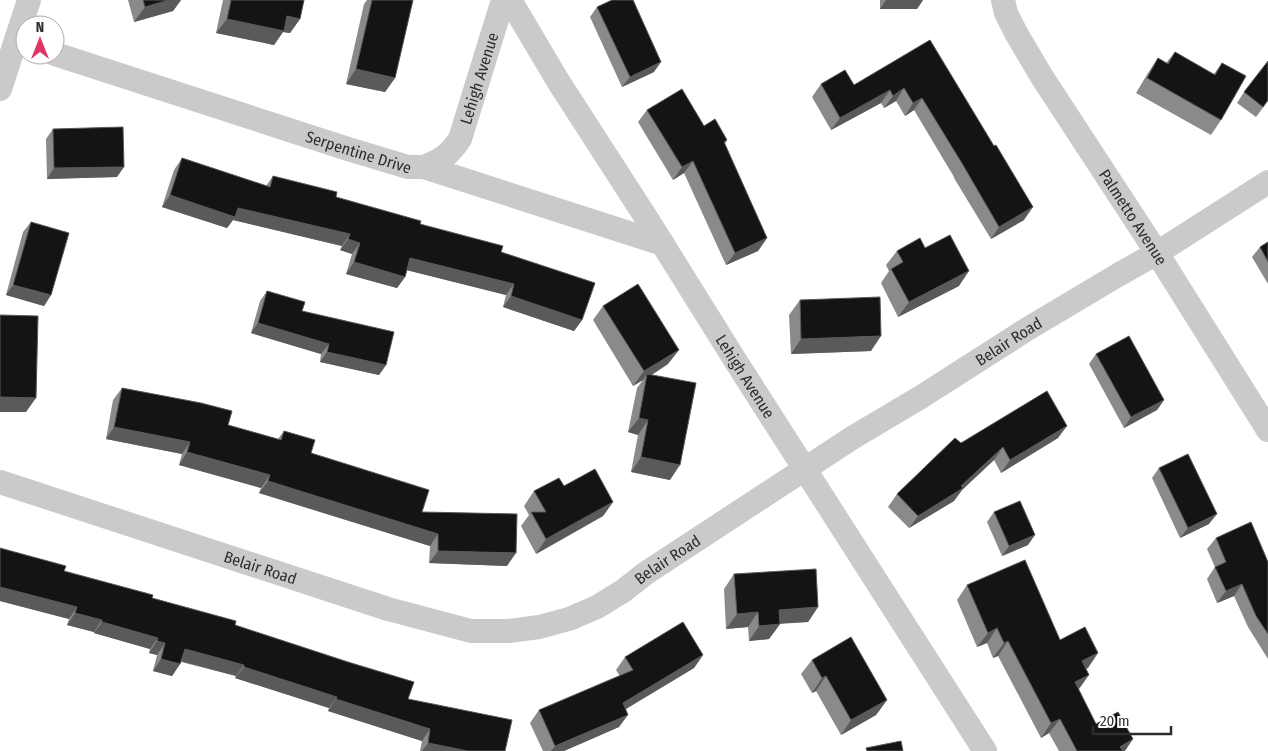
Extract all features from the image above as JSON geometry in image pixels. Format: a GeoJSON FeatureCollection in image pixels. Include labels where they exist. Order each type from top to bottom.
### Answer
{"type":"FeatureCollection","features":[{"type":"Feature","properties":{"kind":"street"},"geometry":{"type":"LineString","coordinates":[[0,89],[14,38],[29,0]]}},
{"type":"Feature","properties":{"kind":"street","name":"Lehigh Avenue"},"geometry":{"type":"LineString","coordinates":[[424,167],[439,161],[452,152],[460,139],[503,0]]}},
{"type":"Feature","properties":{"kind":"street","name":"Lehigh Avenue"},"geometry":{"type":"LineString","coordinates":[[510,0],[558,81],[985,751]]}},
{"type":"Feature","properties":{"kind":"street","name":"Palmetto Avenue"},"geometry":{"type":"LineString","coordinates":[[1003,0],[1006,13],[1016,33],[1042,77],[1268,430]]}},
{"type":"Feature","properties":{"kind":"street","name":"Serpentine Drive"},"geometry":{"type":"LineString","coordinates":[[65,57],[356,152],[408,167],[424,167],[662,244]]}},
{"type":"Feature","properties":{"kind":"street","name":"Belair Road"},"geometry":{"type":"LineString","coordinates":[[0,482],[388,609],[471,631],[509,631],[539,627],[568,619],[597,607],[852,438],[922,397],[1029,328],[1157,254],[1268,182]]}},
{"type":"Feature","properties":{"kind":"building"},"geometry":{"type":"Polygon","coordinates":[[[143,0],[169,0],[145,7],[143,0]]]}},
{"type":"Feature","properties":{"kind":"building"},"geometry":{"type":"Polygon","coordinates":[[[231,0],[304,0],[300,19],[287,16],[284,31],[227,19],[231,0]]]}},
{"type":"Feature","properties":{"kind":"building"},"geometry":{"type":"Polygon","coordinates":[[[372,0],[413,0],[395,78],[356,69],[372,0]]]}},
{"type":"Feature","properties":{"kind":"building"},"geometry":{"type":"Polygon","coordinates":[[[612,0],[633,0],[661,62],[630,77],[597,7],[612,0]]]}},
{"type":"Feature","properties":{"kind":"building"},"geometry":{"type":"Polygon","coordinates":[[[930,40],[1033,207],[999,227],[922,98],[913,103],[904,88],[893,96],[890,90],[840,118],[821,84],[845,70],[854,85],[930,40]]]}},
{"type":"Feature","properties":{"kind":"building"},"geometry":{"type":"Polygon","coordinates":[[[1175,52],[1215,75],[1222,63],[1246,76],[1221,120],[1147,78],[1158,58],[1168,64],[1175,52]]]}},
{"type":"Feature","properties":{"kind":"building"},"geometry":{"type":"Polygon","coordinates":[[[1268,61],[1268,100],[1263,107],[1244,92],[1268,61]]]}},
{"type":"Feature","properties":{"kind":"building"},"geometry":{"type":"Polygon","coordinates":[[[682,89],[704,126],[715,119],[727,140],[724,142],[767,238],[735,253],[693,161],[682,167],[647,110],[682,89]]]}},
{"type":"Feature","properties":{"kind":"building"},"geometry":{"type":"Polygon","coordinates":[[[123,127],[124,167],[54,168],[53,129],[123,127]]]}},
{"type":"Feature","properties":{"kind":"building"},"geometry":{"type":"Polygon","coordinates":[[[182,158],[270,187],[273,176],[337,192],[336,197],[421,221],[420,224],[503,246],[501,252],[595,283],[582,320],[511,296],[514,284],[410,258],[405,277],[354,262],[360,243],[348,239],[350,234],[238,208],[235,217],[170,195],[182,158]]]}},
{"type":"Feature","properties":{"kind":"building"},"geometry":{"type":"Polygon","coordinates":[[[31,222],[69,233],[51,295],[13,285],[31,222]]]}},
{"type":"Feature","properties":{"kind":"building"},"geometry":{"type":"Polygon","coordinates":[[[950,235],[969,271],[909,302],[891,269],[903,262],[897,251],[920,238],[925,248],[950,235]]]}},
{"type":"Feature","properties":{"kind":"building"},"geometry":{"type":"Polygon","coordinates":[[[1268,242],[1268,262],[1260,247],[1268,242]]]}},
{"type":"Feature","properties":{"kind":"building"},"geometry":{"type":"Polygon","coordinates":[[[638,284],[679,350],[644,371],[603,306],[638,284]]]}},
{"type":"Feature","properties":{"kind":"building"},"geometry":{"type":"Polygon","coordinates":[[[267,291],[305,302],[302,311],[394,332],[386,365],[327,352],[329,344],[258,323],[267,291]]]}},
{"type":"Feature","properties":{"kind":"building"},"geometry":{"type":"Polygon","coordinates":[[[880,297],[881,336],[801,339],[800,300],[880,297]]]}},
{"type":"Feature","properties":{"kind":"building"},"geometry":{"type":"Polygon","coordinates":[[[0,315],[38,316],[36,398],[0,397],[0,315]]]}},
{"type":"Feature","properties":{"kind":"building"},"geometry":{"type":"Polygon","coordinates":[[[1129,336],[1164,400],[1131,417],[1096,354],[1129,336]]]}},
{"type":"Feature","properties":{"kind":"building"},"geometry":{"type":"Polygon","coordinates":[[[647,374],[696,383],[680,465],[641,457],[648,420],[639,418],[647,374]]]}},
{"type":"Feature","properties":{"kind":"building"},"geometry":{"type":"Polygon","coordinates":[[[122,388],[232,411],[228,425],[281,440],[284,431],[315,440],[311,453],[429,490],[422,512],[517,514],[516,553],[438,551],[438,534],[268,481],[270,475],[187,452],[190,442],[114,427],[122,388]]]}},
{"type":"Feature","properties":{"kind":"building"},"geometry":{"type":"Polygon","coordinates":[[[1047,391],[1067,426],[1010,460],[1003,447],[961,486],[963,488],[918,516],[897,494],[955,438],[961,443],[1047,391]]]}},
{"type":"Feature","properties":{"kind":"building"},"geometry":{"type":"Polygon","coordinates":[[[1188,454],[1217,514],[1188,528],[1159,468],[1188,454]]]}},
{"type":"Feature","properties":{"kind":"building"},"geometry":{"type":"Polygon","coordinates":[[[595,469],[613,502],[546,539],[531,512],[546,512],[534,491],[559,478],[564,486],[595,469]]]}},
{"type":"Feature","properties":{"kind":"building"},"geometry":{"type":"Polygon","coordinates":[[[1020,501],[1035,535],[1009,546],[994,512],[1020,501]]]}},
{"type":"Feature","properties":{"kind":"building"},"geometry":{"type":"Polygon","coordinates":[[[1251,522],[1268,562],[1268,634],[1256,616],[1242,584],[1226,591],[1215,567],[1226,562],[1216,538],[1251,522]]]}},
{"type":"Feature","properties":{"kind":"building"},"geometry":{"type":"Polygon","coordinates":[[[0,548],[66,566],[64,571],[153,595],[152,598],[236,621],[235,625],[414,682],[408,699],[512,720],[505,751],[468,751],[428,743],[430,729],[336,699],[337,697],[244,667],[244,665],[185,649],[180,664],[161,659],[165,643],[157,641],[158,638],[75,613],[77,607],[0,587],[0,548]]]}},
{"type":"Feature","properties":{"kind":"building"},"geometry":{"type":"Polygon","coordinates":[[[1025,560],[1060,640],[1085,627],[1098,653],[1082,661],[1089,675],[1075,682],[1096,724],[1118,712],[1133,739],[1120,747],[1123,751],[1077,751],[1060,719],[1051,723],[1008,641],[1004,643],[997,628],[988,633],[967,585],[1025,560]]]}},
{"type":"Feature","properties":{"kind":"building"},"geometry":{"type":"Polygon","coordinates":[[[816,569],[818,607],[779,610],[780,624],[759,626],[758,612],[737,614],[734,574],[816,569]]]}},
{"type":"Feature","properties":{"kind":"building"},"geometry":{"type":"Polygon","coordinates":[[[683,622],[703,655],[623,703],[628,715],[555,746],[539,710],[633,670],[625,657],[683,622]]]}},
{"type":"Feature","properties":{"kind":"building"},"geometry":{"type":"Polygon","coordinates":[[[851,637],[887,700],[851,720],[826,676],[822,678],[812,660],[851,637]]]}},
{"type":"Feature","properties":{"kind":"building"},"geometry":{"type":"Polygon","coordinates":[[[901,741],[903,751],[867,751],[866,748],[901,741]]]}}]}
